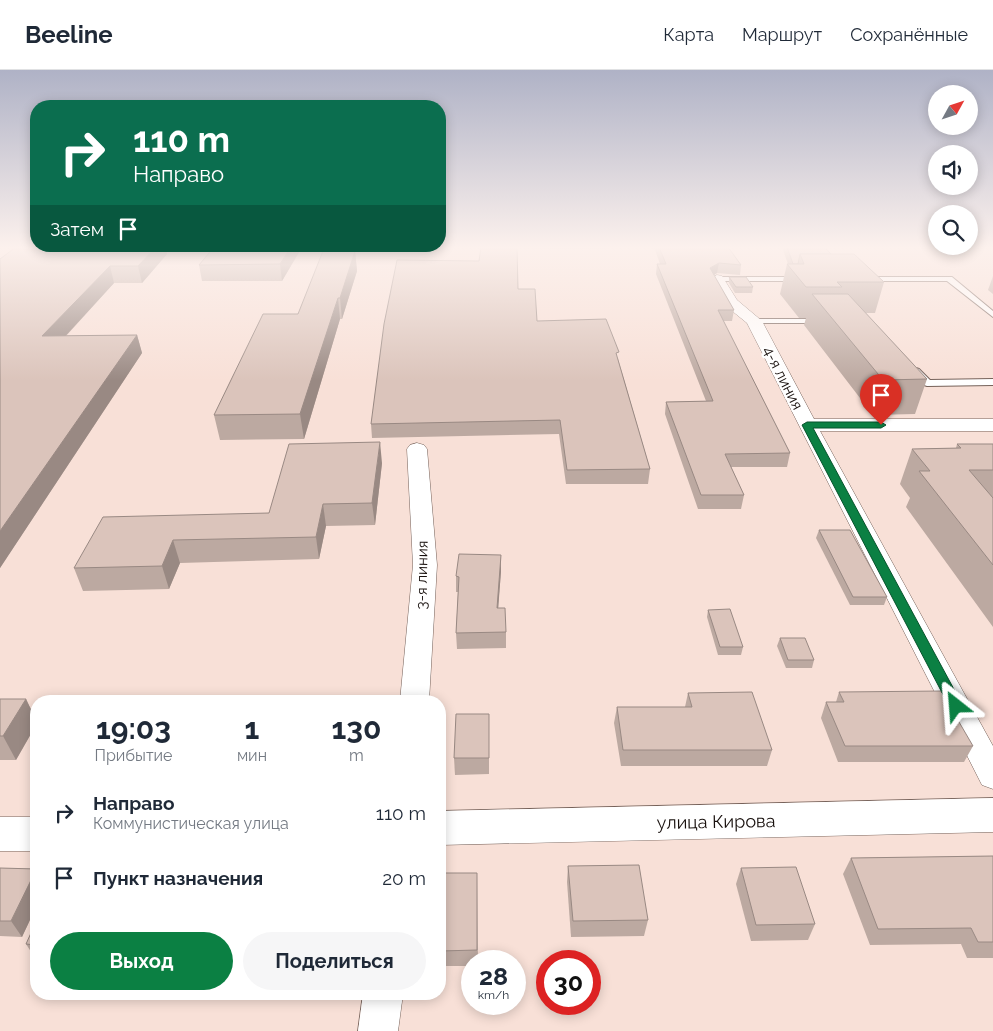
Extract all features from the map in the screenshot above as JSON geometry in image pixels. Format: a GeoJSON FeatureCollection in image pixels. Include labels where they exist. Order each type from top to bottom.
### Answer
{"type":"FeatureCollection","features":[{"type":"Feature","properties":{"kind":"street","name":"4-я линия"},"geometry":{"type":"LineString","coordinates":[[724,292],[731,303],[754,321],[993,776]]}},
{"type":"Feature","properties":{"kind":"street"},"geometry":{"type":"LineString","coordinates":[[807,425],[993,425]]}},
{"type":"Feature","properties":{"kind":"street","name":"3-я линия"},"geometry":{"type":"LineString","coordinates":[[414,695],[425,565],[417,449]]}},
{"type":"Feature","properties":{"kind":"street","name":"улица Кирова"},"geometry":{"type":"LineString","coordinates":[[446,828],[993,815]]}},
{"type":"Feature","properties":{"kind":"street"},"geometry":{"type":"LineString","coordinates":[[0,834],[30,834]]}},
{"type":"Feature","properties":{"kind":"street"},"geometry":{"type":"LineString","coordinates":[[378,1031],[382,1000]]}},
{"type":"Feature","properties":{"kind":"lane"},"geometry":{"type":"LineString","coordinates":[[964,292],[993,315]]}},
{"type":"Feature","properties":{"kind":"lane"},"geometry":{"type":"LineString","coordinates":[[754,321],[831,321]]}},
{"type":"Feature","properties":{"kind":"lane"},"geometry":{"type":"LineString","coordinates":[[908,362],[927,383],[993,382]]}},
{"type":"Feature","properties":{"kind":"building"},"geometry":{"type":"Polygon","coordinates":[[[0,292],[85,292],[42,336],[137,335],[0,531],[0,292]]]}},
{"type":"Feature","properties":{"kind":"building"},"geometry":{"type":"Polygon","coordinates":[[[307,292],[342,292],[340,298],[338,298],[300,414],[214,415],[263,314],[298,314],[307,292]]]}},
{"type":"Feature","properties":{"kind":"building"},"geometry":{"type":"Polygon","coordinates":[[[391,292],[535,292],[537,321],[606,319],[619,352],[616,353],[650,469],[567,470],[560,420],[371,424],[384,324],[391,292]]]}},
{"type":"Feature","properties":{"kind":"building"},"geometry":{"type":"Polygon","coordinates":[[[668,292],[724,292],[734,310],[718,310],[790,453],[725,454],[744,495],[701,495],[666,402],[713,401],[668,292]]]}},
{"type":"Feature","properties":{"kind":"building"},"geometry":{"type":"Polygon","coordinates":[[[812,294],[848,294],[927,379],[883,380],[812,294]]]}},
{"type":"Feature","properties":{"kind":"building"},"geometry":{"type":"Polygon","coordinates":[[[380,442],[372,503],[323,504],[316,537],[173,540],[162,566],[74,568],[103,517],[269,513],[289,444],[380,442]]]}},
{"type":"Feature","properties":{"kind":"building"},"geometry":{"type":"Polygon","coordinates":[[[957,444],[993,444],[993,470],[969,470],[993,498],[993,565],[919,471],[930,471],[912,449],[961,448],[957,444]]]}},
{"type":"Feature","properties":{"kind":"building"},"geometry":{"type":"Polygon","coordinates":[[[819,530],[850,530],[887,597],[853,597],[819,530]]]}},
{"type":"Feature","properties":{"kind":"building"},"geometry":{"type":"Polygon","coordinates":[[[459,554],[501,555],[497,608],[505,608],[506,632],[456,633],[459,577],[456,576],[459,554]]]}},
{"type":"Feature","properties":{"kind":"building"},"geometry":{"type":"Polygon","coordinates":[[[730,609],[743,647],[720,647],[708,610],[730,609]]]}},
{"type":"Feature","properties":{"kind":"building"},"geometry":{"type":"Polygon","coordinates":[[[780,638],[805,638],[814,660],[788,660],[780,638]]]}},
{"type":"Feature","properties":{"kind":"building"},"geometry":{"type":"Polygon","coordinates":[[[941,691],[973,746],[845,746],[826,702],[844,702],[839,692],[941,691]]]}},
{"type":"Feature","properties":{"kind":"building"},"geometry":{"type":"Polygon","coordinates":[[[752,692],[772,750],[623,750],[617,707],[692,707],[688,693],[752,692]]]}},
{"type":"Feature","properties":{"kind":"building"},"geometry":{"type":"Polygon","coordinates":[[[0,699],[26,699],[3,736],[0,736],[0,699]]]}},
{"type":"Feature","properties":{"kind":"building"},"geometry":{"type":"Polygon","coordinates":[[[456,714],[489,714],[489,758],[454,758],[456,714]]]}},
{"type":"Feature","properties":{"kind":"building"},"geometry":{"type":"Polygon","coordinates":[[[993,856],[993,942],[978,942],[971,928],[878,929],[851,858],[993,856]]]}},
{"type":"Feature","properties":{"kind":"building"},"geometry":{"type":"Polygon","coordinates":[[[639,865],[648,920],[573,921],[568,866],[639,865]]]}},
{"type":"Feature","properties":{"kind":"building"},"geometry":{"type":"Polygon","coordinates":[[[796,867],[815,924],[756,925],[741,868],[796,867]]]}},
{"type":"Feature","properties":{"kind":"building"},"geometry":{"type":"Polygon","coordinates":[[[0,868],[30,869],[30,882],[11,921],[0,921],[0,868]]]}},
{"type":"Feature","properties":{"kind":"building"},"geometry":{"type":"Polygon","coordinates":[[[446,873],[477,873],[477,950],[446,951],[446,873]]]}},
{"type":"Feature","properties":{"kind":"building"},"geometry":{"type":"Polygon","coordinates":[[[30,935],[30,944],[26,944],[30,935]]]}},
{"type":"Feature","properties":{"kind":"route"},"geometry":{"type":"LineString","coordinates":[[881,425],[807,425],[956,706]]}}]}
